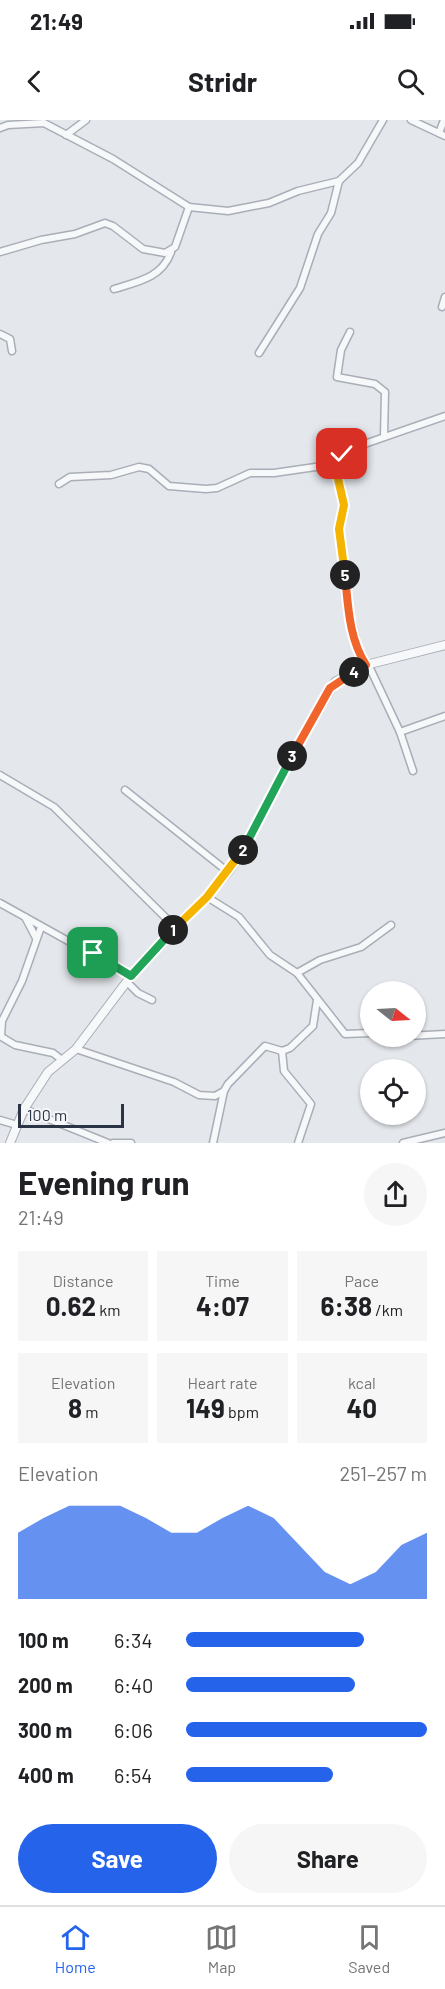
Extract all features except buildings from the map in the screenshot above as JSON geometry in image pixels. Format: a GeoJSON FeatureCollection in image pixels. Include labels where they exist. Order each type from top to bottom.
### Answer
{"type":"FeatureCollection","features":[{"type":"Feature","properties":{"kind":"street"},"geometry":{"type":"LineString","coordinates":[[66,135],[86,120]]}},
{"type":"Feature","properties":{"kind":"street"},"geometry":{"type":"LineString","coordinates":[[0,128],[36,122],[113,159],[189,207],[228,211],[269,203],[298,191],[339,181],[358,163],[383,120]]}},
{"type":"Feature","properties":{"kind":"street"},"geometry":{"type":"LineString","coordinates":[[411,120],[442,134],[444,120]]}},
{"type":"Feature","properties":{"kind":"street"},"geometry":{"type":"LineString","coordinates":[[260,353],[300,288],[318,234],[331,213],[339,181]]}},
{"type":"Feature","properties":{"kind":"street"},"geometry":{"type":"LineString","coordinates":[[114,289],[153,275],[163,268],[189,207]]}},
{"type":"Feature","properties":{"kind":"street"},"geometry":{"type":"LineString","coordinates":[[0,252],[41,240],[75,234],[105,223],[142,249],[156,253],[171,252]]}},
{"type":"Feature","properties":{"kind":"street"},"geometry":{"type":"LineString","coordinates":[[442,307],[445,297]]}},
{"type":"Feature","properties":{"kind":"street"},"geometry":{"type":"LineString","coordinates":[[350,332],[341,350],[337,376],[375,384],[385,392],[384,436]]}},
{"type":"Feature","properties":{"kind":"street"},"geometry":{"type":"LineString","coordinates":[[0,334],[10,339],[12,351]]}},
{"type":"Feature","properties":{"kind":"street"},"geometry":{"type":"LineString","coordinates":[[413,771],[400,732],[367,664],[360,656],[348,608],[339,535],[344,505],[336,464],[342,454],[353,448],[445,416]]}},
{"type":"Feature","properties":{"kind":"street"},"geometry":{"type":"LineString","coordinates":[[59,484],[70,477],[111,475],[139,467],[149,468],[169,486],[206,489],[216,488],[250,473],[274,473],[336,464]]}},
{"type":"Feature","properties":{"kind":"street"},"geometry":{"type":"LineString","coordinates":[[10,1143],[24,1109],[48,1072],[76,1049],[129,979],[207,897],[244,850],[272,791],[335,682],[367,664],[445,645]]}},
{"type":"Feature","properties":{"kind":"street"},"geometry":{"type":"LineString","coordinates":[[400,732],[445,716]]}},
{"type":"Feature","properties":{"kind":"street"},"geometry":{"type":"LineString","coordinates":[[0,775],[54,807],[176,927]]}},
{"type":"Feature","properties":{"kind":"street"},"geometry":{"type":"LineString","coordinates":[[125,790],[228,872]]}},
{"type":"Feature","properties":{"kind":"street"},"geometry":{"type":"LineString","coordinates":[[207,897],[239,917],[270,955],[297,973],[345,1034],[360,1034]]}},
{"type":"Feature","properties":{"kind":"street"},"geometry":{"type":"LineString","coordinates":[[0,903],[93,953],[129,979],[138,993],[152,1000]]}},
{"type":"Feature","properties":{"kind":"street"},"geometry":{"type":"LineString","coordinates":[[25,916],[36,938]]}},
{"type":"Feature","properties":{"kind":"street"},"geometry":{"type":"LineString","coordinates":[[297,973],[320,960],[362,947],[391,925]]}},
{"type":"Feature","properties":{"kind":"street"},"geometry":{"type":"LineString","coordinates":[[41,927],[29,962],[1,1020],[0,1036],[15,1045],[53,1053],[63,1060]]}},
{"type":"Feature","properties":{"kind":"street"},"geometry":{"type":"LineString","coordinates":[[76,1049],[174,1083],[193,1093],[215,1096],[224,1091],[265,1046],[282,1051],[290,1048],[313,1026],[317,1000]]}},
{"type":"Feature","properties":{"kind":"street"},"geometry":{"type":"LineString","coordinates":[[426,1035],[445,1034]]}},
{"type":"Feature","properties":{"kind":"street"},"geometry":{"type":"LineString","coordinates":[[282,1051],[284,1071],[311,1104],[298,1143]]}},
{"type":"Feature","properties":{"kind":"street"},"geometry":{"type":"LineString","coordinates":[[213,1143],[224,1091]]}},
{"type":"Feature","properties":{"kind":"street"},"geometry":{"type":"LineString","coordinates":[[24,1109],[108,1143]]}},
{"type":"Feature","properties":{"kind":"street"},"geometry":{"type":"LineString","coordinates":[[0,1120],[17,1125]]}},
{"type":"Feature","properties":{"kind":"street"},"geometry":{"type":"LineString","coordinates":[[403,1143],[445,1133]]}},
{"type":"Feature","properties":{"kind":"street"},"geometry":{"type":"LineString","coordinates":[[113,1143],[131,1143]]}},
{"type":"Feature","properties":{"kind":"route"},"geometry":{"type":"LineString","coordinates":[[93,953],[131,976],[207,897],[244,850],[267,801],[330,688],[335,682],[366,665],[360,656],[352,629],[339,535],[339,524],[344,505],[336,464],[342,454]]}}]}
